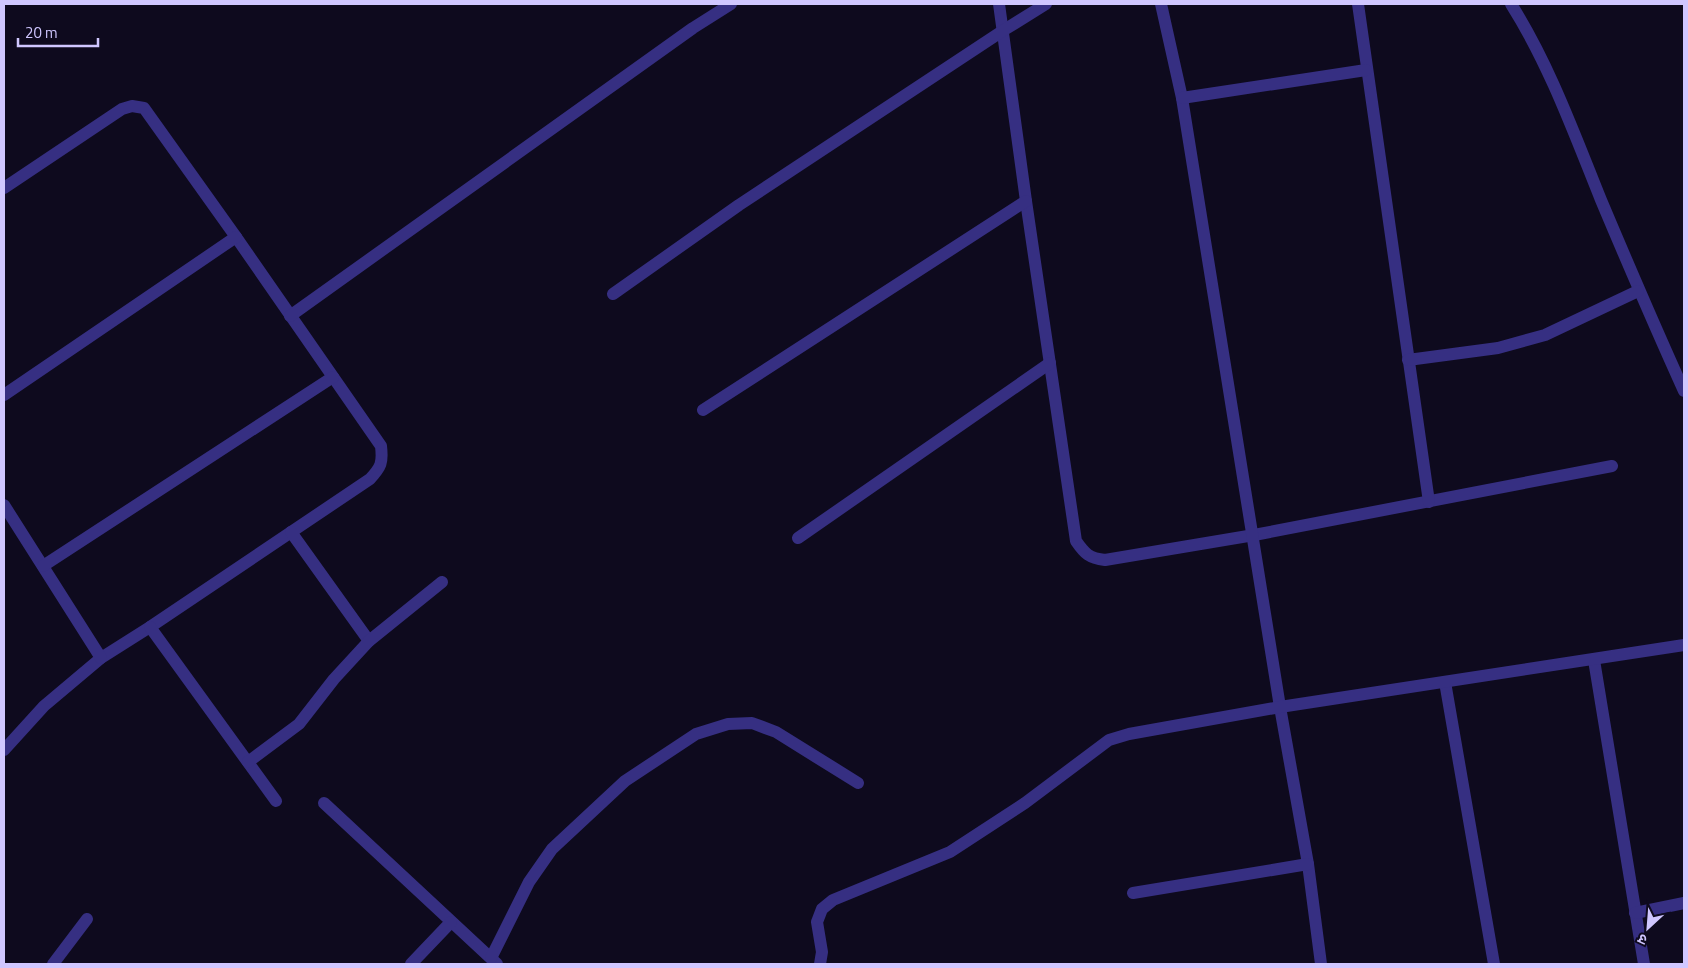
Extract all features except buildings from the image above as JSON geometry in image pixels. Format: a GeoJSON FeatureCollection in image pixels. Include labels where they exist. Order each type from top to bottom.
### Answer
{"type":"FeatureCollection","features":[{"type":"Feature","properties":{"kind":"street"},"geometry":{"type":"LineString","coordinates":[[290,316],[693,28],[731,4]]}},
{"type":"Feature","properties":{"kind":"street"},"geometry":{"type":"LineString","coordinates":[[999,4],[1076,541],[1084,552],[1094,558],[1105,560],[1254,535],[1612,466]]}},
{"type":"Feature","properties":{"kind":"street"},"geometry":{"type":"LineString","coordinates":[[613,294],[739,205],[1046,4]]}},
{"type":"Feature","properties":{"kind":"street"},"geometry":{"type":"LineString","coordinates":[[1161,4],[1182,98],[1254,535],[1280,707],[1308,864],[1321,964]]}},
{"type":"Feature","properties":{"kind":"street"},"geometry":{"type":"LineString","coordinates":[[1358,4],[1429,502]]}},
{"type":"Feature","properties":{"kind":"street"},"geometry":{"type":"LineString","coordinates":[[1511,4],[1528,31],[1570,122],[1638,291],[1684,391]]}},
{"type":"Feature","properties":{"kind":"street"},"geometry":{"type":"LineString","coordinates":[[1182,98],[1366,70]]}},
{"type":"Feature","properties":{"kind":"street"},"geometry":{"type":"LineString","coordinates":[[4,188],[122,109],[132,106],[144,108],[381,446],[383,458],[379,470],[370,479],[101,658],[44,706],[4,750]]}},
{"type":"Feature","properties":{"kind":"street"},"geometry":{"type":"LineString","coordinates":[[702,410],[1026,201]]}},
{"type":"Feature","properties":{"kind":"street"},"geometry":{"type":"LineString","coordinates":[[4,394],[236,237]]}},
{"type":"Feature","properties":{"kind":"street"},"geometry":{"type":"LineString","coordinates":[[1408,360],[1498,348],[1545,335],[1638,291]]}},
{"type":"Feature","properties":{"kind":"street"},"geometry":{"type":"LineString","coordinates":[[798,538],[1050,362]]}},
{"type":"Feature","properties":{"kind":"street"},"geometry":{"type":"LineString","coordinates":[[43,566],[332,377]]}},
{"type":"Feature","properties":{"kind":"street"},"geometry":{"type":"LineString","coordinates":[[4,505],[101,658]]}},
{"type":"Feature","properties":{"kind":"street"},"geometry":{"type":"LineString","coordinates":[[291,532],[369,641]]}},
{"type":"Feature","properties":{"kind":"street"},"geometry":{"type":"LineString","coordinates":[[248,762],[299,724],[334,680],[369,641],[442,582]]}},
{"type":"Feature","properties":{"kind":"street"},"geometry":{"type":"LineString","coordinates":[[150,627],[276,800]]}},
{"type":"Feature","properties":{"kind":"street"},"geometry":{"type":"LineString","coordinates":[[820,964],[822,952],[817,922],[822,909],[833,900],[950,852],[1025,803],[1109,740],[1129,734],[1280,707],[1684,645]]}},
{"type":"Feature","properties":{"kind":"street"},"geometry":{"type":"LineString","coordinates":[[1594,660],[1644,964]]}},
{"type":"Feature","properties":{"kind":"street"},"geometry":{"type":"LineString","coordinates":[[1445,682],[1494,964]]}},
{"type":"Feature","properties":{"kind":"street"},"geometry":{"type":"LineString","coordinates":[[324,803],[494,961],[529,882],[552,849],[625,780],[696,734],[728,724],[752,723],[776,732],[858,784]]}},
{"type":"Feature","properties":{"kind":"street"},"geometry":{"type":"LineString","coordinates":[[1133,892],[1308,864]]}},
{"type":"Feature","properties":{"kind":"street"},"geometry":{"type":"LineString","coordinates":[[1635,913],[1684,903]]}},
{"type":"Feature","properties":{"kind":"street"},"geometry":{"type":"LineString","coordinates":[[52,964],[87,919]]}},
{"type":"Feature","properties":{"kind":"street"},"geometry":{"type":"LineString","coordinates":[[411,964],[451,922]]}}]}
